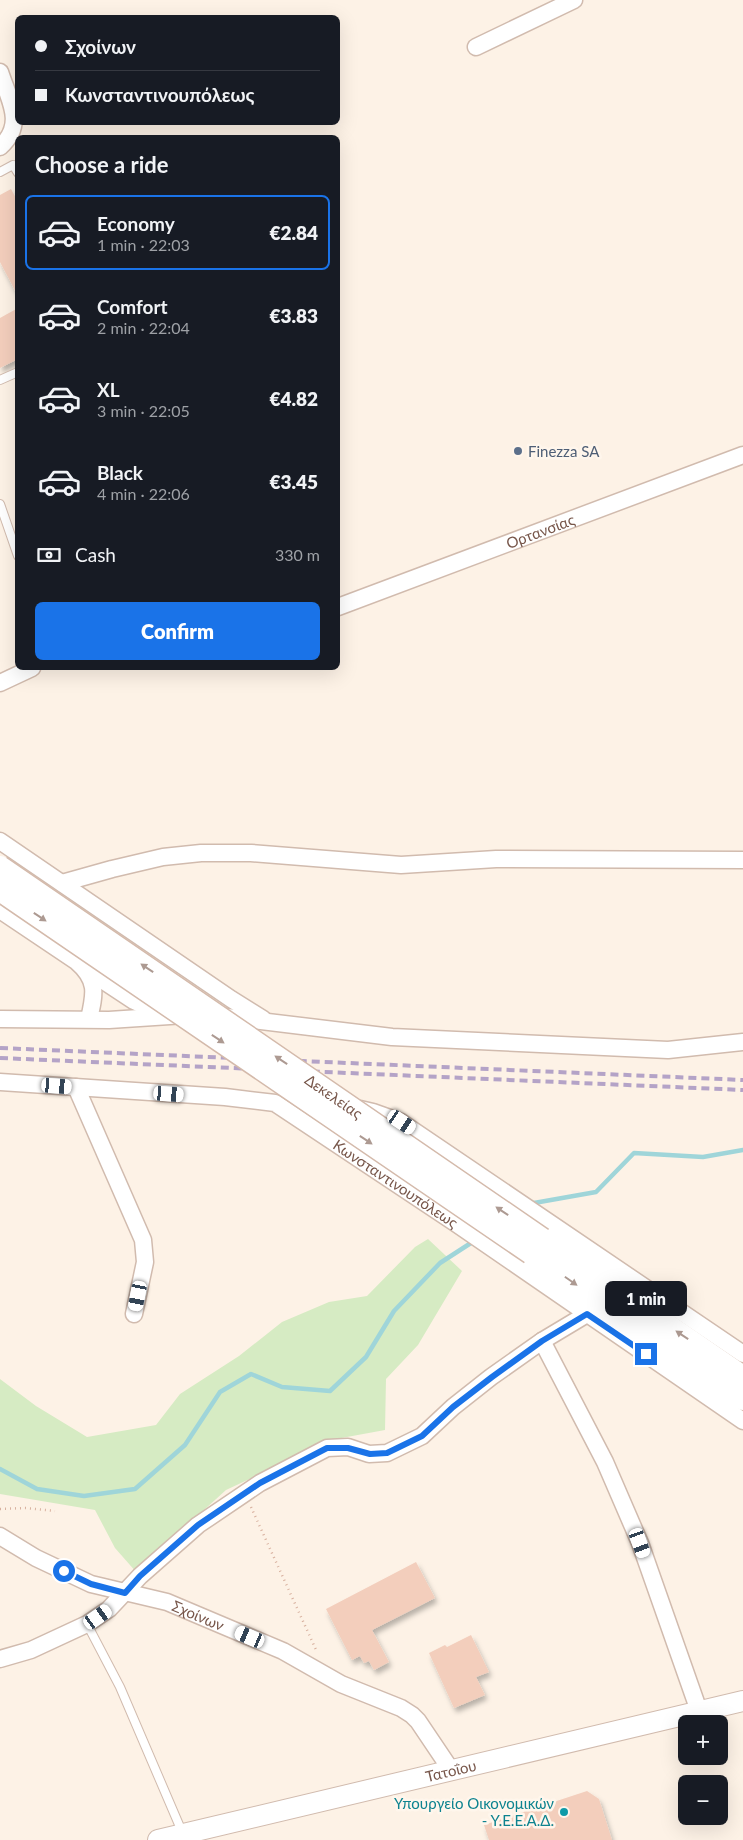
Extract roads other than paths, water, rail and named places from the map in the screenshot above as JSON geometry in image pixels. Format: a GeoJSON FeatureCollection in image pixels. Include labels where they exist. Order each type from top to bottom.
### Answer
{"type":"FeatureCollection","features":[{"type":"Feature","properties":{"kind":"main road","name":"Δεκελείας"},"geometry":{"type":"LineString","coordinates":[[0,867],[743,1377]]}},
{"type":"Feature","properties":{"kind":"main road","name":"Δεκελείας"},"geometry":{"type":"LineString","coordinates":[[0,890],[542,1238],[743,1398]]}},
{"type":"Feature","properties":{"kind":"street"},"geometry":{"type":"LineString","coordinates":[[476,47],[574,0]]}},
{"type":"Feature","properties":{"kind":"street"},"geometry":{"type":"LineString","coordinates":[[0,72],[14,116],[15,138],[0,147]]}},
{"type":"Feature","properties":{"kind":"street","name":"Ορτανσίας"},"geometry":{"type":"LineString","coordinates":[[340,606],[743,455]]}},
{"type":"Feature","properties":{"kind":"street"},"geometry":{"type":"LineString","coordinates":[[0,683],[28,670]]}},
{"type":"Feature","properties":{"kind":"street"},"geometry":{"type":"LineString","coordinates":[[0,841],[231,999],[266,1020]]}},
{"type":"Feature","properties":{"kind":"street"},"geometry":{"type":"LineString","coordinates":[[62,883],[112,868],[163,857],[202,853],[251,854],[401,865],[496,859],[743,860]]}},
{"type":"Feature","properties":{"kind":"street"},"geometry":{"type":"LineString","coordinates":[[0,910],[134,1001],[168,1016]]}},
{"type":"Feature","properties":{"kind":"street"},"geometry":{"type":"LineString","coordinates":[[87,970],[94,985],[94,997],[89,1019]]}},
{"type":"Feature","properties":{"kind":"street"},"geometry":{"type":"LineString","coordinates":[[0,1018],[109,1020],[198,1014],[266,1020],[324,1030],[392,1038],[668,1050],[743,1042]]}},
{"type":"Feature","properties":{"kind":"street","name":"Κωνσταντινουπόλεως"},"geometry":{"type":"LineString","coordinates":[[0,1082],[275,1103],[457,1224],[743,1421]]}},
{"type":"Feature","properties":{"kind":"street"},"geometry":{"type":"LineString","coordinates":[[76,1087],[144,1240],[145,1262],[134,1314]]}},
{"type":"Feature","properties":{"kind":"street"},"geometry":{"type":"LineString","coordinates":[[275,1103],[343,1106],[373,1112],[402,1122],[505,1191],[542,1238],[743,1354]]}},
{"type":"Feature","properties":{"kind":"street"},"geometry":{"type":"LineString","coordinates":[[340,1145],[343,1106]]}},
{"type":"Feature","properties":{"kind":"street"},"geometry":{"type":"LineString","coordinates":[[0,1659],[31,1650],[87,1624],[109,1609],[140,1576],[198,1525],[244,1492],[327,1448],[348,1448],[370,1454],[387,1453],[422,1436],[453,1407],[492,1377],[542,1341],[587,1314]]}},
{"type":"Feature","properties":{"kind":"street"},"geometry":{"type":"LineString","coordinates":[[542,1341],[605,1462],[640,1543],[699,1711]]}},
{"type":"Feature","properties":{"kind":"street","name":"Σχοίνων"},"geometry":{"type":"LineString","coordinates":[[0,1536],[36,1558],[91,1584],[167,1602],[283,1651],[341,1684],[401,1708],[412,1714],[451,1770]]}},
{"type":"Feature","properties":{"kind":"street","name":"Τατοΐου"},"geometry":{"type":"LineString","coordinates":[[158,1840],[743,1700]]}},
{"type":"Feature","properties":{"kind":"lane"},"geometry":{"type":"LineString","coordinates":[[0,172],[13,165],[15,168]]}},
{"type":"Feature","properties":{"kind":"lane"},"geometry":{"type":"LineString","coordinates":[[0,380],[15,373]]}},
{"type":"Feature","properties":{"kind":"lane"},"geometry":{"type":"LineString","coordinates":[[0,504],[15,547]]}},
{"type":"Feature","properties":{"kind":"lane"},"geometry":{"type":"LineString","coordinates":[[87,1624],[120,1687],[183,1834]]}},
{"type":"Feature","properties":{"kind":"waterway"},"geometry":{"type":"LineString","coordinates":[[531,1205],[596,1192],[634,1153],[703,1157],[743,1150]]}},
{"type":"Feature","properties":{"kind":"waterway"},"geometry":{"type":"LineString","coordinates":[[0,1469],[37,1489],[84,1496],[135,1489],[185,1445],[220,1392],[251,1374],[282,1387],[330,1391],[366,1357],[394,1311],[440,1263],[474,1241]]}},
{"type":"Feature","properties":{"kind":"railway"},"geometry":{"type":"LineString","coordinates":[[0,1048],[743,1080]]}},
{"type":"Feature","properties":{"kind":"railway"},"geometry":{"type":"LineString","coordinates":[[0,1058],[743,1090]]}},
{"type":"Feature","properties":{"kind":"place","name":"Finezza SA"},"geometry":{"type":"Point","coordinates":[518,451]}},
{"type":"Feature","properties":{"kind":"place","name":"Υπουργείο Οικονομικών - Υ.Ε.Ε.Α.Δ."},"geometry":{"type":"Point","coordinates":[564,1812]}}]}
